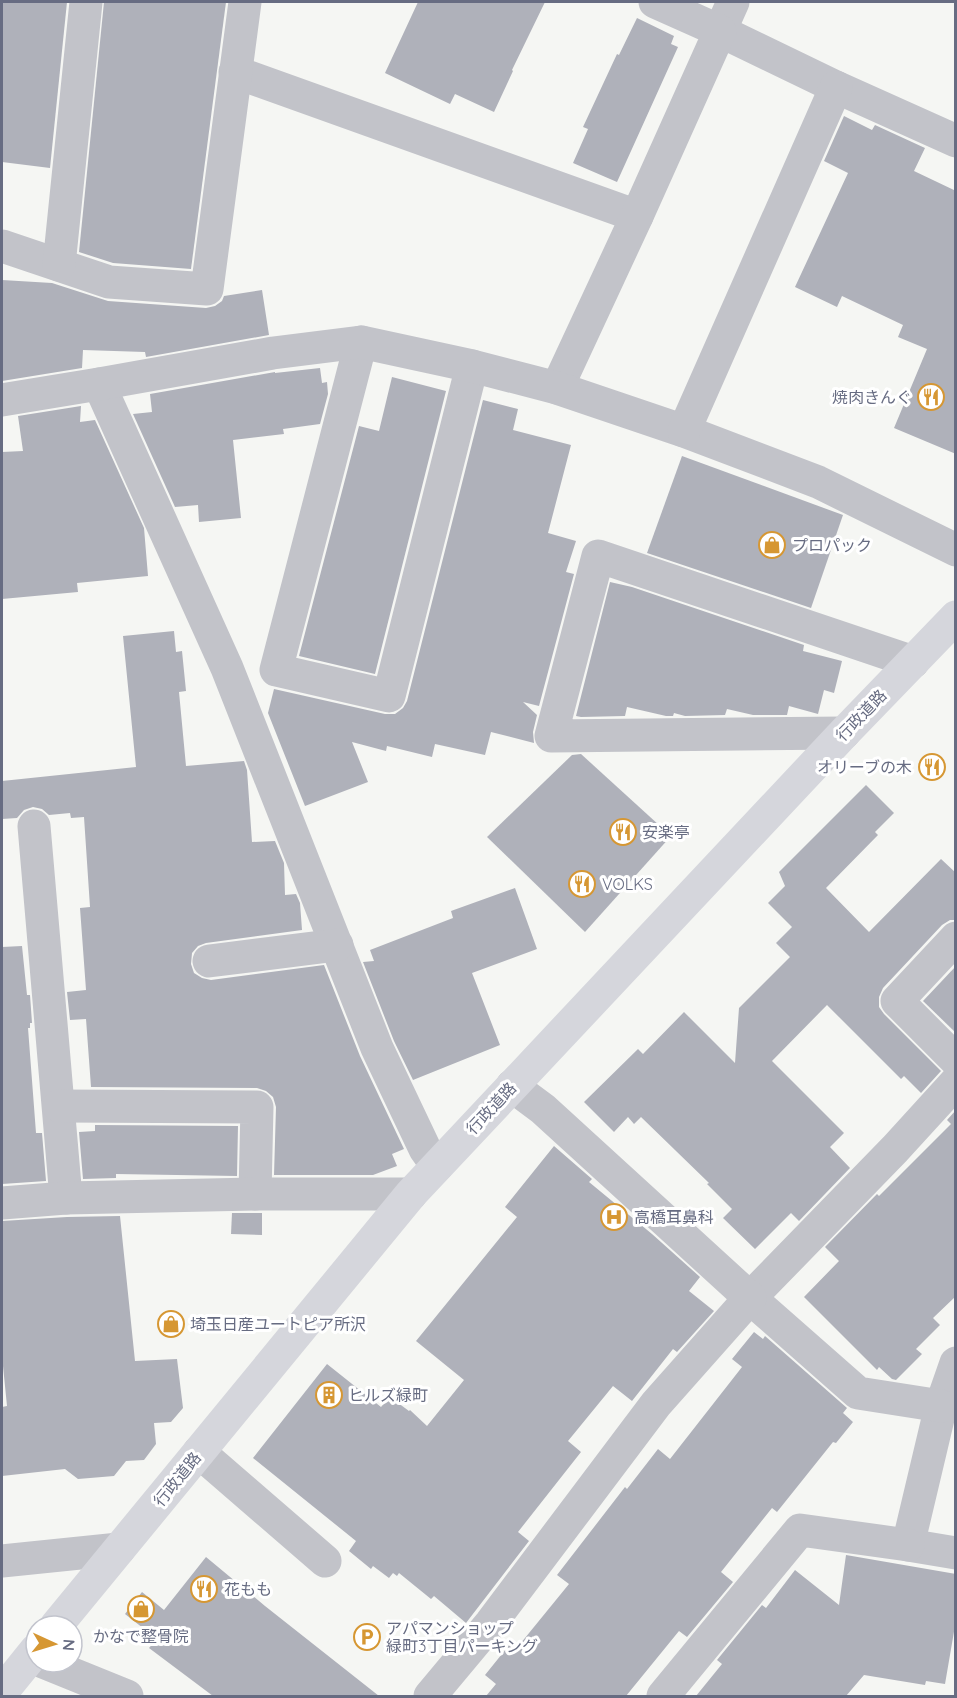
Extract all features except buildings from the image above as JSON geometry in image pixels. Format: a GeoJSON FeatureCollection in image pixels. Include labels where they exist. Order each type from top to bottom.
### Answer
{"type":"FeatureCollection","features":[{"type":"Feature","properties":{"kind":"highway","name":"行政道路"},"geometry":{"type":"LineString","coordinates":[[66,1614],[411,1194],[956,617]]}},
{"type":"Feature","properties":{"kind":"highway"},"geometry":{"type":"LineString","coordinates":[[2,1692],[24,1669]]}},
{"type":"Feature","properties":{"kind":"street"},"geometry":{"type":"LineString","coordinates":[[59,265],[86,2]]}},
{"type":"Feature","properties":{"kind":"street"},"geometry":{"type":"LineString","coordinates":[[2,246],[110,282],[207,289],[245,2]]}},
{"type":"Feature","properties":{"kind":"street"},"geometry":{"type":"LineString","coordinates":[[654,2],[956,141]]}},
{"type":"Feature","properties":{"kind":"street"},"geometry":{"type":"LineString","coordinates":[[557,388],[638,216],[733,2]]}},
{"type":"Feature","properties":{"kind":"street"},"geometry":{"type":"LineString","coordinates":[[235,72],[638,216]]}},
{"type":"Feature","properties":{"kind":"street"},"geometry":{"type":"LineString","coordinates":[[684,431],[836,87]]}},
{"type":"Feature","properties":{"kind":"street"},"geometry":{"type":"LineString","coordinates":[[2,400],[273,352],[361,342],[472,366],[557,388],[684,431],[818,482],[956,550]]}},
{"type":"Feature","properties":{"kind":"street"},"geometry":{"type":"LineString","coordinates":[[276,670],[361,342]]}},
{"type":"Feature","properties":{"kind":"street"},"geometry":{"type":"LineString","coordinates":[[227,668],[248,665],[389,696],[472,366]]}},
{"type":"Feature","properties":{"kind":"street"},"geometry":{"type":"LineString","coordinates":[[99,384],[227,668],[377,1048],[425,1149],[437,1166]]}},
{"type":"Feature","properties":{"kind":"street"},"geometry":{"type":"LineString","coordinates":[[844,733],[551,736],[598,556],[913,662]]}},
{"type":"Feature","properties":{"kind":"street"},"geometry":{"type":"LineString","coordinates":[[34,826],[66,1198]]}},
{"type":"Feature","properties":{"kind":"street"},"geometry":{"type":"LineString","coordinates":[[956,938],[897,1001],[956,1060]]}},
{"type":"Feature","properties":{"kind":"street"},"geometry":{"type":"LineString","coordinates":[[209,961],[338,945]]}},
{"type":"Feature","properties":{"kind":"street"},"geometry":{"type":"LineString","coordinates":[[430,1696],[491,1623],[656,1404],[750,1298],[895,1149],[956,1082]]}},
{"type":"Feature","properties":{"kind":"street"},"geometry":{"type":"LineString","coordinates":[[512,1086],[543,1109],[858,1393],[941,1406]]}},
{"type":"Feature","properties":{"kind":"street"},"geometry":{"type":"LineString","coordinates":[[59,1106],[257,1107],[255,1194]]}},
{"type":"Feature","properties":{"kind":"street"},"geometry":{"type":"LineString","coordinates":[[2,1203],[66,1198],[255,1194],[411,1194]]}},
{"type":"Feature","properties":{"kind":"street"},"geometry":{"type":"LineString","coordinates":[[908,1545],[941,1406],[956,1363]]}},
{"type":"Feature","properties":{"kind":"street"},"geometry":{"type":"LineString","coordinates":[[199,1452],[325,1561]]}},
{"type":"Feature","properties":{"kind":"street"},"geometry":{"type":"LineString","coordinates":[[663,1696],[800,1530],[956,1553]]}},
{"type":"Feature","properties":{"kind":"street"},"geometry":{"type":"LineString","coordinates":[[2,1561],[119,1549]]}},
{"type":"Feature","properties":{"kind":"street"},"geometry":{"type":"LineString","coordinates":[[73,1674],[118,1695]]}},
{"type":"Feature","properties":{"kind":"place","name":"焼肉きんぐ"},"geometry":{"type":"Point","coordinates":[931,397]}},
{"type":"Feature","properties":{"kind":"place","name":"プロパック"},"geometry":{"type":"Point","coordinates":[772,545]}},
{"type":"Feature","properties":{"kind":"place","name":"オリーブの木"},"geometry":{"type":"Point","coordinates":[932,767]}},
{"type":"Feature","properties":{"kind":"place","name":"安楽亭"},"geometry":{"type":"Point","coordinates":[623,832]}},
{"type":"Feature","properties":{"kind":"place","name":"VOLKS"},"geometry":{"type":"Point","coordinates":[582,884]}},
{"type":"Feature","properties":{"kind":"place","name":"高橋耳鼻科"},"geometry":{"type":"Point","coordinates":[614,1217]}},
{"type":"Feature","properties":{"kind":"place","name":"埼玉日産ユートピア所沢"},"geometry":{"type":"Point","coordinates":[171,1324]}},
{"type":"Feature","properties":{"kind":"place","name":"ヒルズ緑町"},"geometry":{"type":"Point","coordinates":[329,1395]}},
{"type":"Feature","properties":{"kind":"place","name":"花もも"},"geometry":{"type":"Point","coordinates":[204,1589]}},
{"type":"Feature","properties":{"kind":"place","name":"かなで整骨院"},"geometry":{"type":"Point","coordinates":[141,1609]}},
{"type":"Feature","properties":{"kind":"place","name":"アパマンショップ 緑町3丁目パーキング"},"geometry":{"type":"Point","coordinates":[367,1637]}}]}
